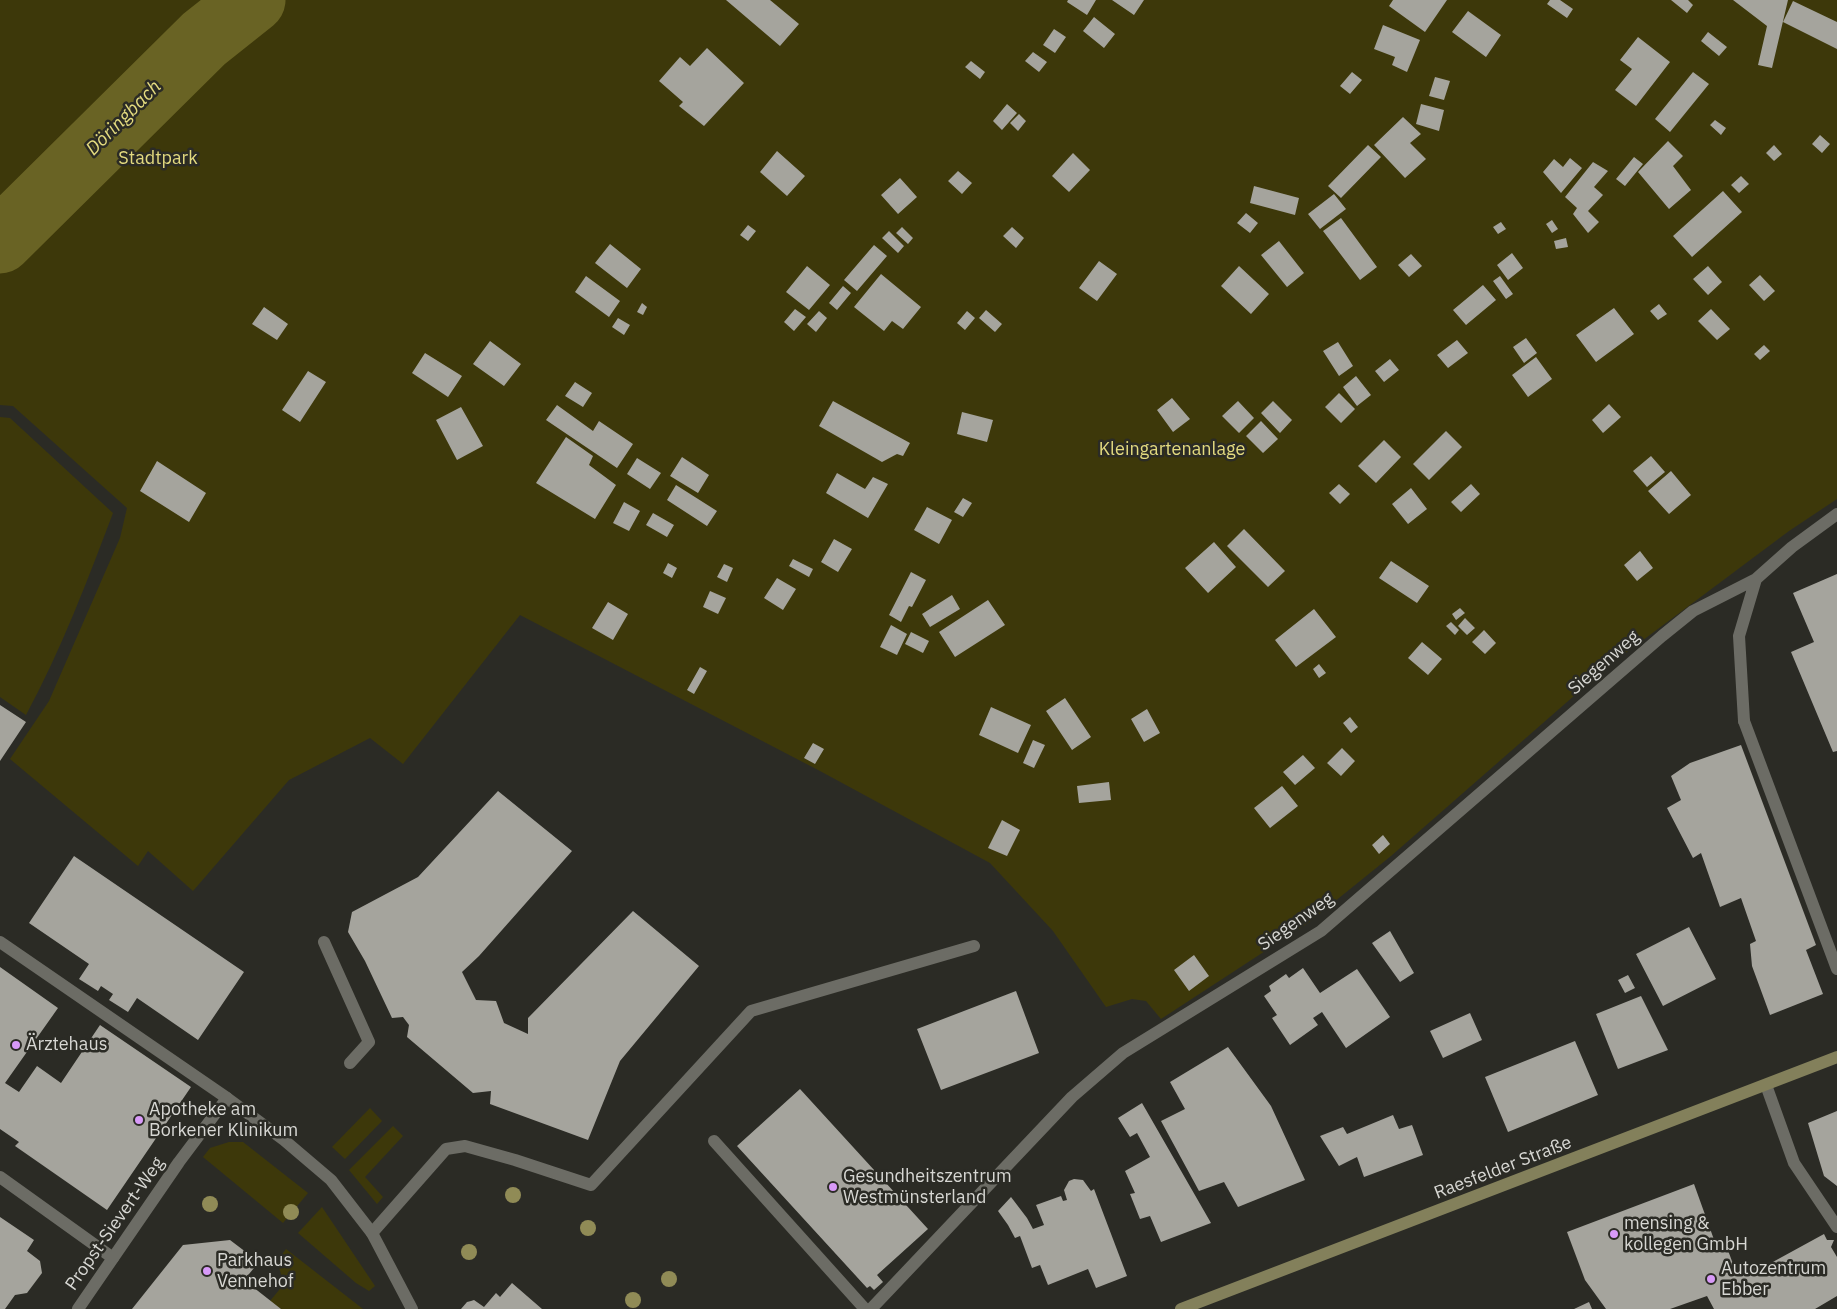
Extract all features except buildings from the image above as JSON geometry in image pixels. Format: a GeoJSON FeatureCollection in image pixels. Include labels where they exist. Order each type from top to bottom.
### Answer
{"type":"FeatureCollection","features":[{"type":"Feature","properties":{"kind":"main road","name":"Raesfelder Straße"},"geometry":{"type":"LineString","coordinates":[[1181,1309],[1837,1057]]}},
{"type":"Feature","properties":{"kind":"street","name":"Siegenweg"},"geometry":{"type":"LineString","coordinates":[[871,1309],[1072,1097],[1123,1053],[1322,931],[1662,636],[1693,612],[1756,579],[1792,547],[1837,514]]}},
{"type":"Feature","properties":{"kind":"street"},"geometry":{"type":"LineString","coordinates":[[1756,579],[1739,636],[1744,721],[1837,968]]}},
{"type":"Feature","properties":{"kind":"street"},"geometry":{"type":"LineString","coordinates":[[0,942],[227,1098],[284,1140],[331,1180],[372,1233],[412,1309]]}},
{"type":"Feature","properties":{"kind":"street"},"geometry":{"type":"LineString","coordinates":[[324,942],[369,1042],[350,1063]]}},
{"type":"Feature","properties":{"kind":"street"},"geometry":{"type":"LineString","coordinates":[[372,1233],[446,1149],[465,1146],[591,1185],[751,1011],[974,946]]}},
{"type":"Feature","properties":{"kind":"street"},"geometry":{"type":"LineString","coordinates":[[1766,1084],[1794,1163],[1837,1227]]}},
{"type":"Feature","properties":{"kind":"street","name":"Propst-Sievert-Weg"},"geometry":{"type":"LineString","coordinates":[[78,1309],[179,1162],[227,1098]]}},
{"type":"Feature","properties":{"kind":"street"},"geometry":{"type":"LineString","coordinates":[[714,1141],[865,1309]]}},
{"type":"Feature","properties":{"kind":"street"},"geometry":{"type":"LineString","coordinates":[[0,1177],[113,1258]]}},
{"type":"Feature","properties":{"kind":"green space","name":"Kleingartenanlage"},"geometry":{"type":"Polygon","coordinates":[[[0,0],[1837,0],[1837,499],[1789,531],[1607,667],[1391,856],[1308,923],[1161,1019],[1146,1001],[1132,999],[1106,1007],[1053,931],[990,863],[820,771],[520,615],[403,764],[370,738],[289,780],[193,891],[148,851],[138,866],[10,759],[49,701],[120,538],[127,508],[13,406],[0,405],[0,0]]]}},
{"type":"Feature","properties":{"kind":"green space"},"geometry":{"type":"Polygon","coordinates":[[[0,417],[10,418],[113,513],[62,641],[26,715],[0,697],[0,417]]]}},
{"type":"Feature","properties":{"kind":"green space"},"geometry":{"type":"Polygon","coordinates":[[[370,1108],[382,1121],[345,1159],[332,1147],[370,1108]]]}},
{"type":"Feature","properties":{"kind":"green space"},"geometry":{"type":"Polygon","coordinates":[[[393,1126],[403,1136],[365,1177],[383,1197],[377,1204],[349,1170],[393,1126]]]}},
{"type":"Feature","properties":{"kind":"green space"},"geometry":{"type":"Polygon","coordinates":[[[229,1142],[243,1142],[308,1193],[283,1223],[203,1157],[210,1148],[229,1142]]]}},
{"type":"Feature","properties":{"kind":"green space"},"geometry":{"type":"Polygon","coordinates":[[[322,1207],[375,1286],[369,1291],[356,1283],[298,1233],[322,1207]]]}},
{"type":"Feature","properties":{"kind":"green space"},"geometry":{"type":"Polygon","coordinates":[[[286,1249],[363,1309],[281,1309],[270,1301],[284,1284],[277,1261],[286,1249]]]}},
{"type":"Feature","properties":{"kind":"waterway","name":"Döringbach"},"geometry":{"type":"LineString","coordinates":[[0,241],[204,39],[253,0]]}},
{"type":"Feature","properties":{"kind":"place","name":"Ärztehaus"},"geometry":{"type":"Point","coordinates":[16,1045]}},
{"type":"Feature","properties":{"kind":"place","name":"Apotheke am Borkener Klinikum"},"geometry":{"type":"Point","coordinates":[139,1120]}},
{"type":"Feature","properties":{"kind":"place","name":"Gesundheitszentrum Westmünsterland"},"geometry":{"type":"Point","coordinates":[833,1187]}},
{"type":"Feature","properties":{"kind":"place","name":"mensing & kollegen GmbH"},"geometry":{"type":"Point","coordinates":[1614,1234]}},
{"type":"Feature","properties":{"kind":"place","name":"Parkhaus Vennehof"},"geometry":{"type":"Point","coordinates":[207,1271]}},
{"type":"Feature","properties":{"kind":"place","name":"Autozentrum Ebber"},"geometry":{"type":"Point","coordinates":[1711,1279]}},
{"type":"Feature","properties":{"kind":"park label","name":"Stadtpark"},"geometry":{"type":"Point","coordinates":[158,159]}}]}
